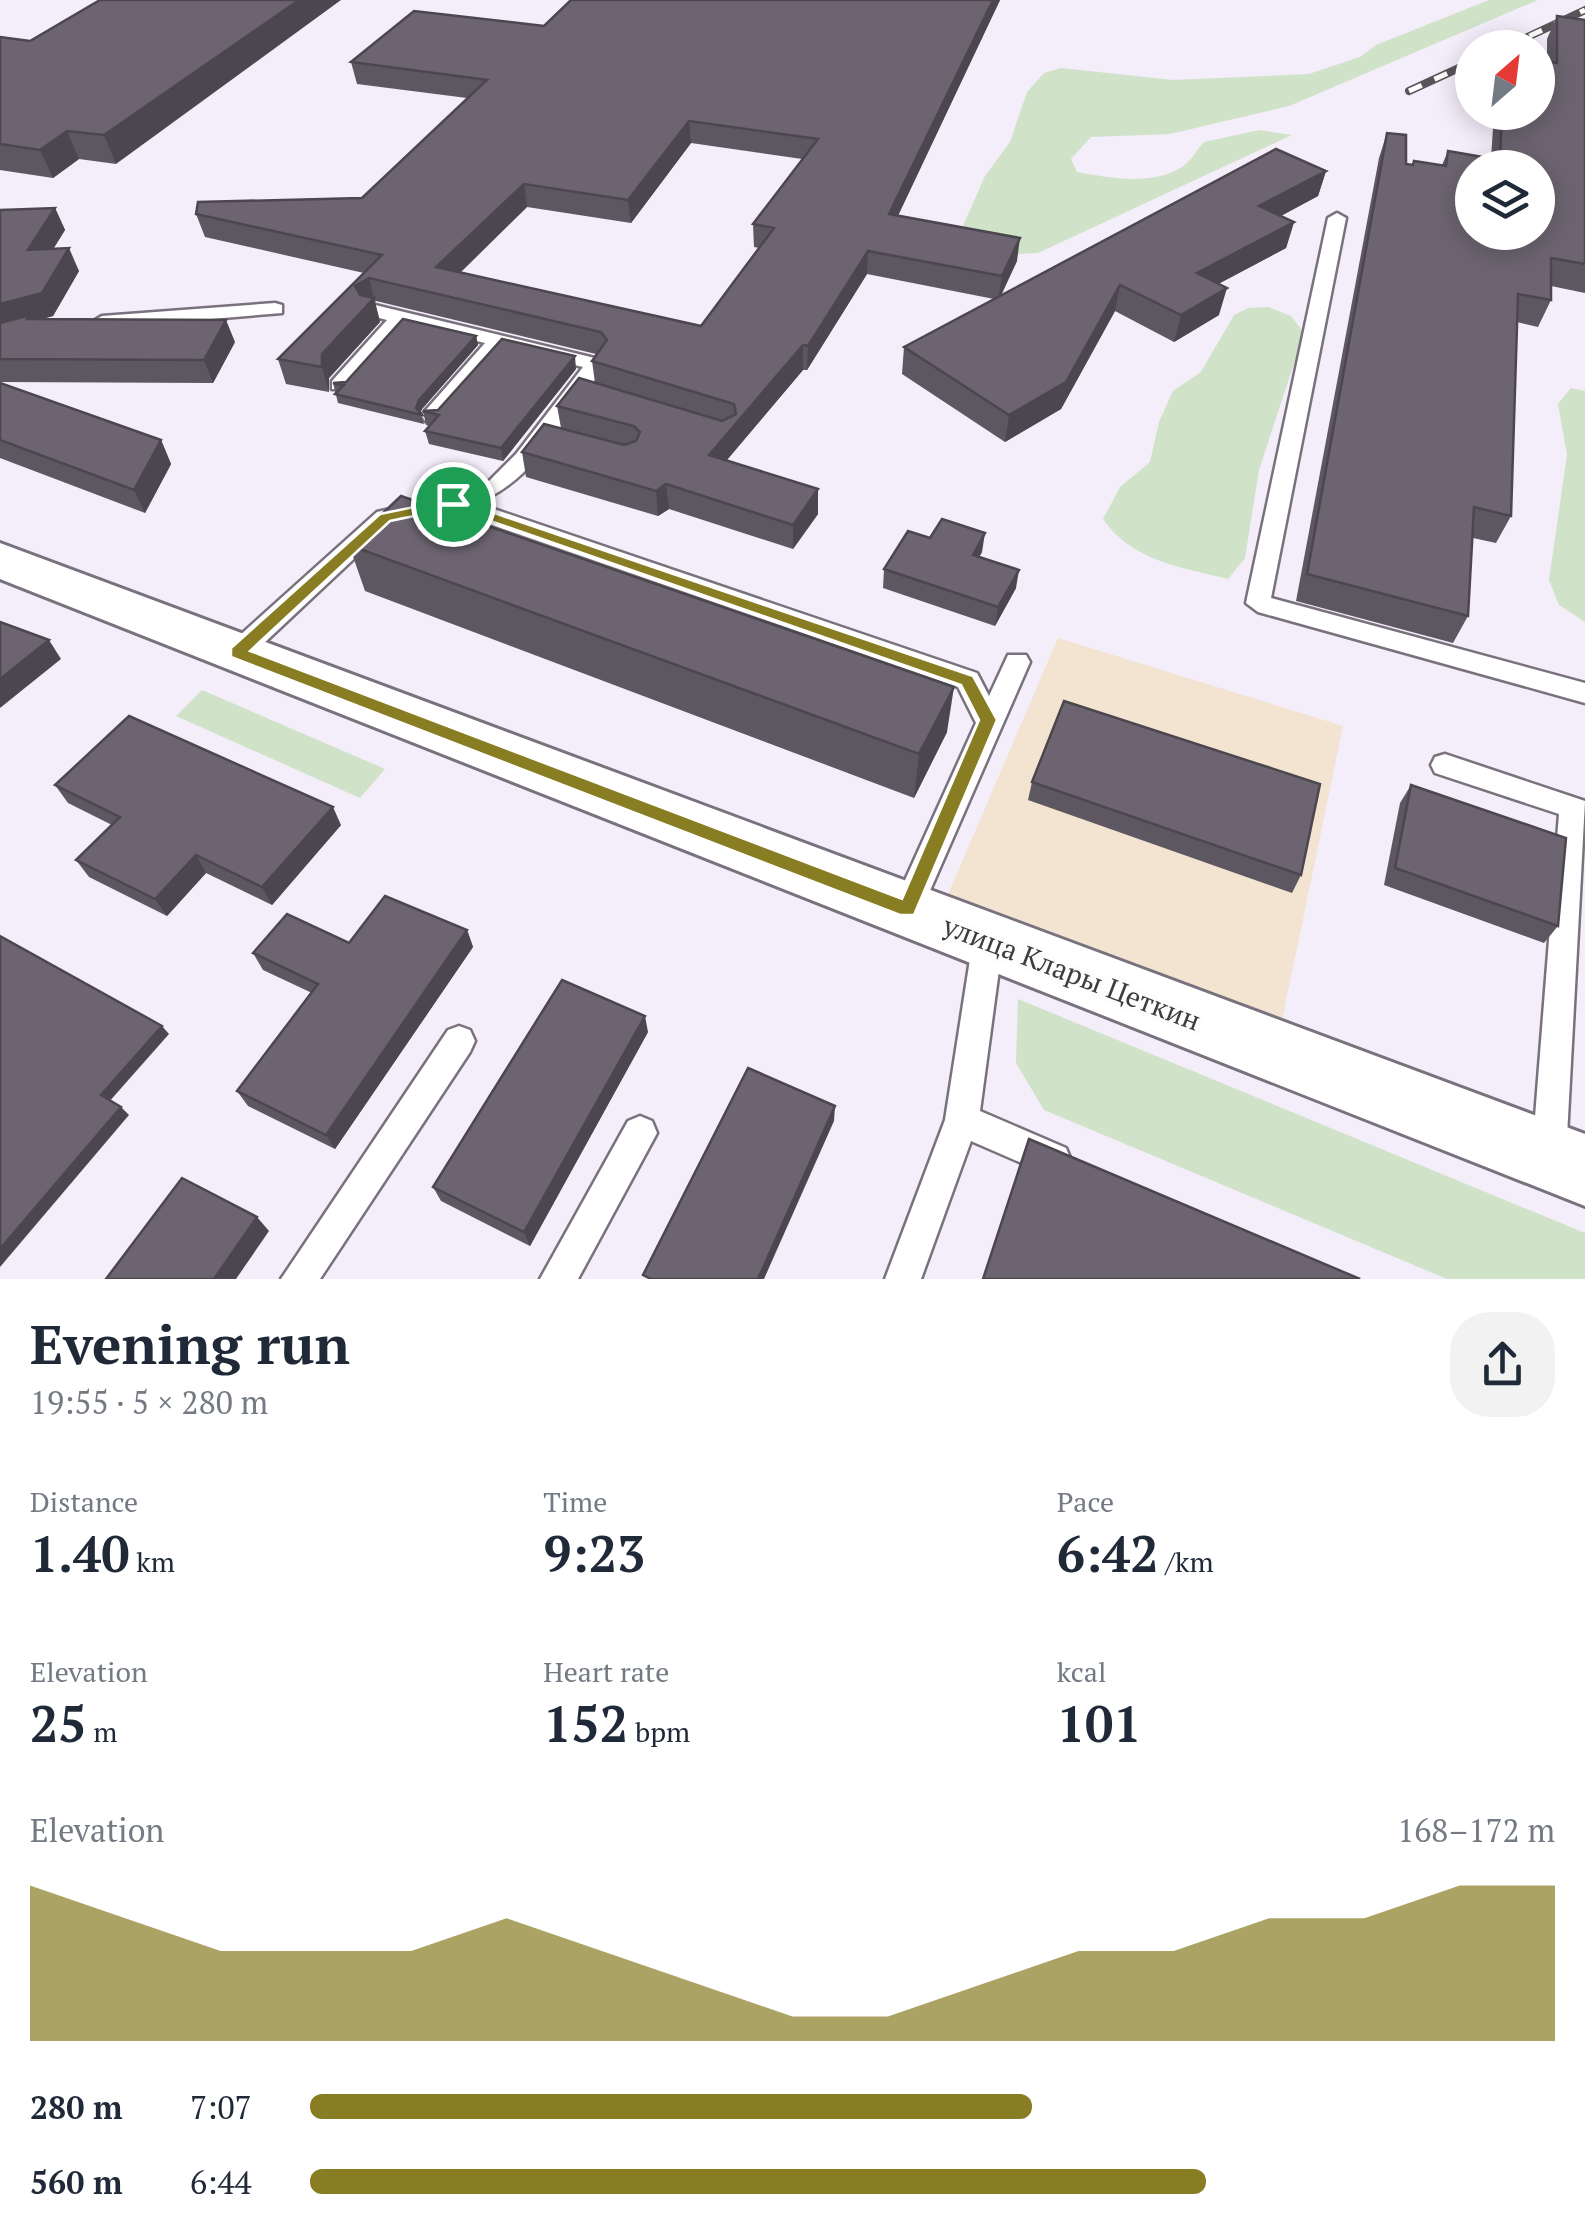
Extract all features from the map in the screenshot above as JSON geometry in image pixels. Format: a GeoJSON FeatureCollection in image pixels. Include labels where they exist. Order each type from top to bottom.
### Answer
{"type":"FeatureCollection","features":[{"type":"Feature","properties":{"kind":"street","name":"улица Клары Цеткин"},"geometry":{"type":"LineString","coordinates":[[0,560],[1567,1163]]}},
{"type":"Feature","properties":{"kind":"lane"},"geometry":{"type":"LineString","coordinates":[[1337,218],[1258,603],[1585,693]]}},
{"type":"Feature","properties":{"kind":"lane"},"geometry":{"type":"LineString","coordinates":[[78,323],[275,310]]}},
{"type":"Feature","properties":{"kind":"lane"},"geometry":{"type":"LineString","coordinates":[[237,653],[385,517],[453,504],[495,488],[550,438],[586,393],[596,364],[375,311]]}},
{"type":"Feature","properties":{"kind":"lane"},"geometry":{"type":"LineString","coordinates":[[339,385],[400,317]]}},
{"type":"Feature","properties":{"kind":"lane"},"geometry":{"type":"LineString","coordinates":[[432,416],[498,340]]}},
{"type":"Feature","properties":{"kind":"lane"},"geometry":{"type":"LineString","coordinates":[[453,504],[968,680],[988,720]]}},
{"type":"Feature","properties":{"kind":"lane"},"geometry":{"type":"LineString","coordinates":[[907,909],[1017,662]]}},
{"type":"Feature","properties":{"kind":"lane"},"geometry":{"type":"LineString","coordinates":[[1445,765],[1574,807],[1567,1163]]}},
{"type":"Feature","properties":{"kind":"lane"},"geometry":{"type":"LineString","coordinates":[[903,1279],[962,1120],[988,940]]}},
{"type":"Feature","properties":{"kind":"lane"},"geometry":{"type":"LineString","coordinates":[[298,1279],[459,1041]]}},
{"type":"Feature","properties":{"kind":"lane"},"geometry":{"type":"LineString","coordinates":[[962,1120],[1084,1173]]}},
{"type":"Feature","properties":{"kind":"lane"},"geometry":{"type":"LineString","coordinates":[[558,1279],[640,1133]]}},
{"type":"Feature","properties":{"kind":"shaded area"},"geometry":{"type":"Polygon","coordinates":[[[1058,638],[1343,726],[1281,1025],[946,899],[1058,638]]]}},
{"type":"Feature","properties":{"kind":"green space"},"geometry":{"type":"Polygon","coordinates":[[[1489,0],[1538,0],[1468,30],[1455,30],[1455,35],[1289,106],[1170,134],[1091,137],[1071,159],[1077,172],[1144,179],[1185,165],[1204,142],[1259,130],[1292,135],[1038,253],[1017,254],[962,228],[985,176],[1010,142],[1027,92],[1044,73],[1061,68],[1173,80],[1309,74],[1360,57],[1376,45],[1489,0]]]}},
{"type":"Feature","properties":{"kind":"green space"},"geometry":{"type":"Polygon","coordinates":[[[1268,307],[1291,316],[1304,333],[1259,470],[1245,558],[1228,579],[1175,566],[1143,553],[1103,519],[1120,487],[1150,462],[1159,422],[1173,391],[1201,372],[1234,315],[1248,308],[1268,307]]]}},
{"type":"Feature","properties":{"kind":"green space"},"geometry":{"type":"Polygon","coordinates":[[[1571,388],[1585,391],[1585,622],[1559,605],[1549,580],[1567,455],[1558,404],[1571,388]]]}},
{"type":"Feature","properties":{"kind":"green space"},"geometry":{"type":"Polygon","coordinates":[[[202,690],[385,769],[360,798],[176,716],[202,690]]]}},
{"type":"Feature","properties":{"kind":"green space"},"geometry":{"type":"Polygon","coordinates":[[[1018,999],[1585,1233],[1585,1279],[1447,1279],[1044,1110],[1016,1063],[1018,999]]]}},
{"type":"Feature","properties":{"kind":"building"},"geometry":{"type":"Polygon","coordinates":[[[100,0],[299,0],[104,135],[67,131],[40,150],[0,144],[0,37],[30,41],[100,0]]]}},
{"type":"Feature","properties":{"kind":"building"},"geometry":{"type":"Polygon","coordinates":[[[571,0],[993,0],[889,214],[1020,238],[1002,276],[868,251],[808,346],[803,345],[709,455],[818,489],[793,525],[666,484],[656,491],[522,452],[544,424],[624,445],[636,441],[640,432],[634,426],[557,406],[579,378],[722,421],[736,414],[734,404],[592,361],[607,340],[601,332],[369,278],[355,286],[360,295],[374,298],[322,354],[322,367],[278,359],[382,255],[196,214],[198,202],[362,198],[487,80],[351,62],[414,11],[544,26],[571,0]],[[689,121],[628,200],[524,184],[436,267],[701,326],[774,228],[753,224],[818,139],[689,121]]]}},
{"type":"Feature","properties":{"kind":"building"},"geometry":{"type":"Polygon","coordinates":[[[1557,16],[1585,20],[1585,264],[1551,258],[1551,300],[1518,294],[1511,516],[1474,507],[1468,616],[1307,574],[1387,133],[1406,135],[1406,164],[1413,165],[1414,161],[1446,166],[1448,151],[1455,152],[1455,250],[1555,250],[1555,150],[1500,150],[1501,130],[1555,130],[1557,16]]]}},
{"type":"Feature","properties":{"kind":"building"},"geometry":{"type":"Polygon","coordinates":[[[1276,149],[1326,171],[1259,206],[1294,222],[1197,273],[1227,288],[1181,315],[1120,285],[1066,382],[1009,415],[904,347],[1276,149]]]}},
{"type":"Feature","properties":{"kind":"building"},"geometry":{"type":"Polygon","coordinates":[[[55,208],[28,250],[69,248],[42,293],[0,304],[0,210],[55,208]]]}},
{"type":"Feature","properties":{"kind":"building"},"geometry":{"type":"Polygon","coordinates":[[[30,315],[27,319],[226,320],[204,360],[0,359],[0,323],[30,315]]]}},
{"type":"Feature","properties":{"kind":"building"},"geometry":{"type":"Polygon","coordinates":[[[403,319],[476,336],[419,400],[416,408],[422,415],[335,394],[344,385],[333,383],[346,382],[403,319]]]}},
{"type":"Feature","properties":{"kind":"building"},"geometry":{"type":"Polygon","coordinates":[[[502,339],[575,356],[501,448],[425,431],[439,415],[423,411],[438,410],[502,339]]]}},
{"type":"Feature","properties":{"kind":"building"},"geometry":{"type":"Polygon","coordinates":[[[0,383],[161,440],[134,490],[0,440],[0,383]]]}},
{"type":"Feature","properties":{"kind":"building"},"geometry":{"type":"Polygon","coordinates":[[[401,496],[954,687],[919,754],[349,545],[401,496]]]}},
{"type":"Feature","properties":{"kind":"building"},"geometry":{"type":"Polygon","coordinates":[[[942,519],[985,533],[973,555],[1019,570],[998,607],[884,569],[908,531],[930,538],[942,519]]]}},
{"type":"Feature","properties":{"kind":"building"},"geometry":{"type":"Polygon","coordinates":[[[0,622],[49,640],[0,679],[0,622]]]}},
{"type":"Feature","properties":{"kind":"building"},"geometry":{"type":"Polygon","coordinates":[[[1064,701],[1320,784],[1301,875],[1032,782],[1064,701]]]}},
{"type":"Feature","properties":{"kind":"building"},"geometry":{"type":"Polygon","coordinates":[[[129,716],[333,807],[262,887],[196,855],[155,899],[76,860],[120,817],[55,785],[129,716]]]}},
{"type":"Feature","properties":{"kind":"building"},"geometry":{"type":"Polygon","coordinates":[[[1411,785],[1566,838],[1558,926],[1395,868],[1411,785]]]}},
{"type":"Feature","properties":{"kind":"building"},"geometry":{"type":"Polygon","coordinates":[[[385,896],[467,930],[326,1135],[237,1091],[318,984],[253,953],[287,914],[349,943],[385,896]]]}},
{"type":"Feature","properties":{"kind":"building"},"geometry":{"type":"Polygon","coordinates":[[[0,936],[162,1026],[101,1095],[121,1107],[0,1249],[0,936]]]}},
{"type":"Feature","properties":{"kind":"building"},"geometry":{"type":"Polygon","coordinates":[[[562,980],[645,1016],[524,1232],[433,1187],[562,980]]]}},
{"type":"Feature","properties":{"kind":"building"},"geometry":{"type":"Polygon","coordinates":[[[748,1068],[835,1106],[758,1279],[651,1279],[643,1275],[748,1068]]]}},
{"type":"Feature","properties":{"kind":"building"},"geometry":{"type":"Polygon","coordinates":[[[1029,1139],[1360,1279],[983,1279],[1029,1139]]]}},
{"type":"Feature","properties":{"kind":"building"},"geometry":{"type":"Polygon","coordinates":[[[182,1178],[257,1217],[214,1279],[106,1279],[182,1178]]]}},
{"type":"Feature","properties":{"kind":"railway"},"geometry":{"type":"LineString","coordinates":[[1542,30],[1585,10]]}},
{"type":"Feature","properties":{"kind":"railway"},"geometry":{"type":"LineString","coordinates":[[1409,91],[1455,70]]}},
{"type":"Feature","properties":{"kind":"route"},"geometry":{"type":"LineString","coordinates":[[453,504],[968,680],[988,720],[907,909],[237,653],[385,517],[453,504]]}}]}
